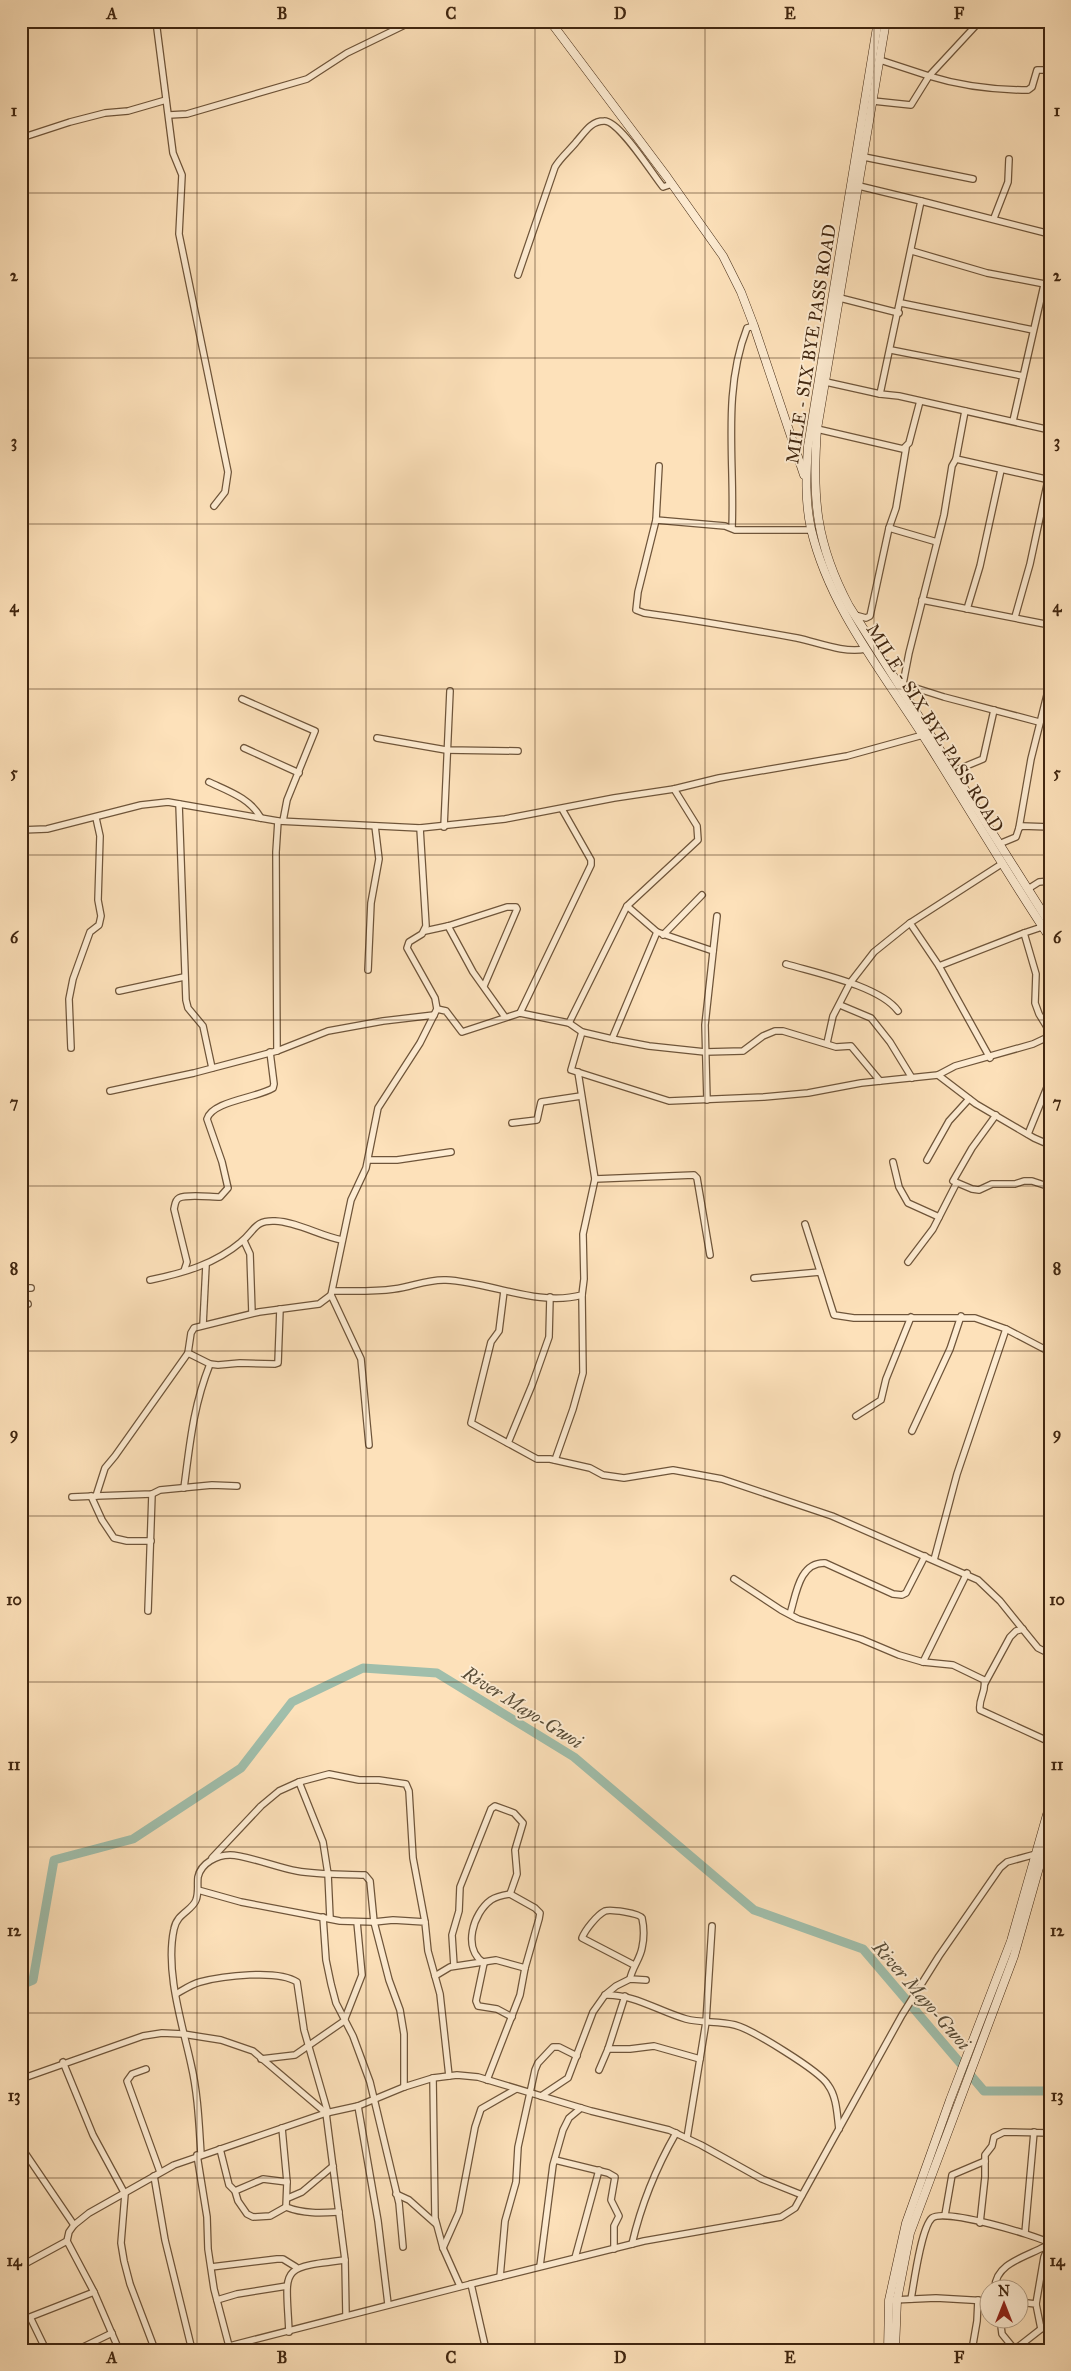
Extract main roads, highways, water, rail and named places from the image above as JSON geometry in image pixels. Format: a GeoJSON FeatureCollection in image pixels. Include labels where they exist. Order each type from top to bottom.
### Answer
{"type":"FeatureCollection","features":[{"type":"Feature","properties":{"kind":"waterway","name":"River Mayo-Gwoi"},"geometry":{"type":"LineString","coordinates":[[21,1985],[33,1980],[54,1860],[133,1839],[241,1768],[292,1702],[363,1668],[437,1673],[574,1757],[754,1910],[863,1949],[984,2091],[1050,2091]]}}]}
